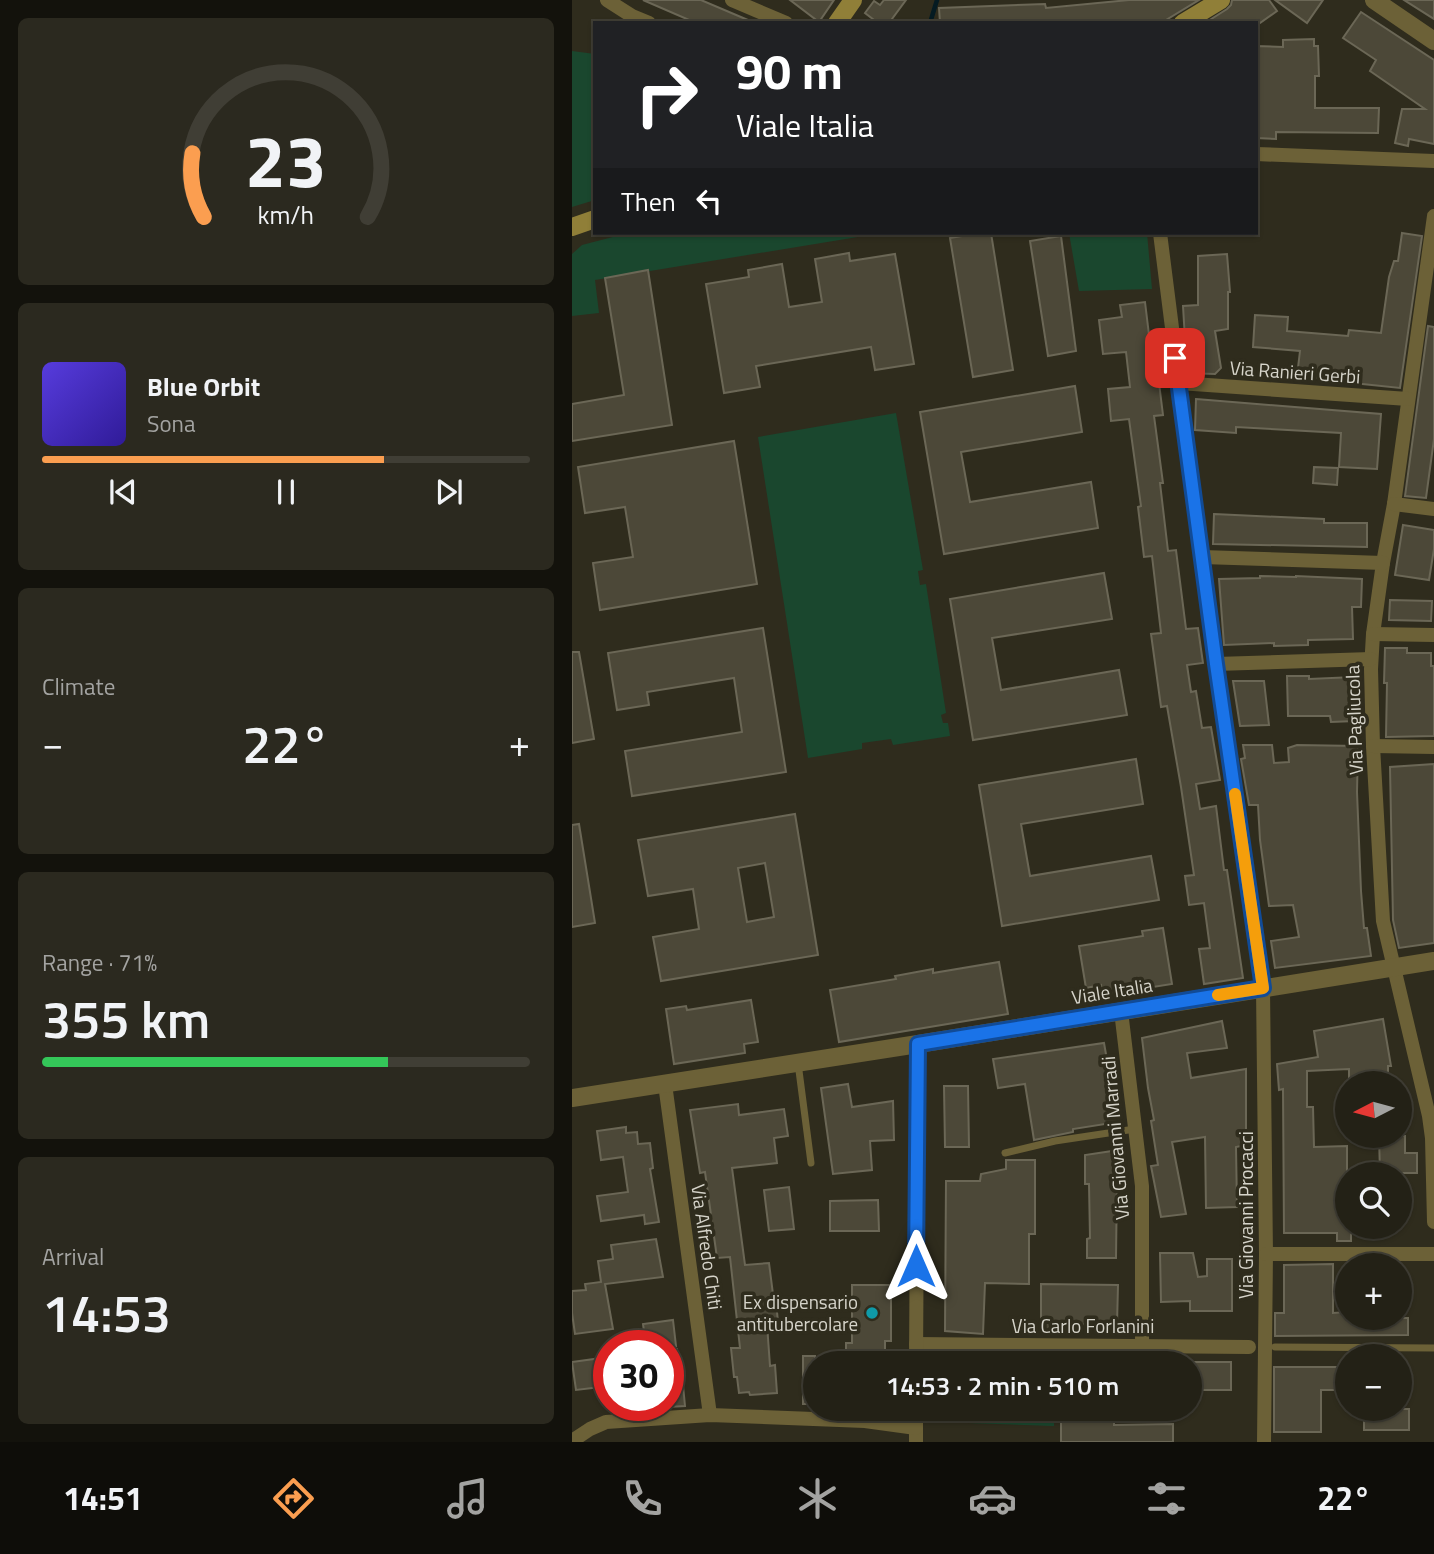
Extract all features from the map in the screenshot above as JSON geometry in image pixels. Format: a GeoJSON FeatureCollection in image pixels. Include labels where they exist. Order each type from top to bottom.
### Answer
{"type":"FeatureCollection","features":[{"type":"Feature","properties":{"kind":"main road"},"geometry":{"type":"LineString","coordinates":[[838,21],[853,0]]}},
{"type":"Feature","properties":{"kind":"main road"},"geometry":{"type":"LineString","coordinates":[[1186,21],[1221,0]]}},
{"type":"Feature","properties":{"kind":"main road"},"geometry":{"type":"LineString","coordinates":[[572,227],[593,220]]}},
{"type":"Feature","properties":{"kind":"street"},"geometry":{"type":"LineString","coordinates":[[607,0],[644,21]]}},
{"type":"Feature","properties":{"kind":"street"},"geometry":{"type":"LineString","coordinates":[[732,0],[781,21]]}},
{"type":"Feature","properties":{"kind":"street"},"geometry":{"type":"LineString","coordinates":[[1374,0],[1434,41]]}},
{"type":"Feature","properties":{"kind":"street"},"geometry":{"type":"LineString","coordinates":[[1258,154],[1434,161]]}},
{"type":"Feature","properties":{"kind":"street","name":"Via Pagliucola"},"geometry":{"type":"LineString","coordinates":[[1433,221],[1371,659],[1383,921],[1431,1116],[1434,1222]]}},
{"type":"Feature","properties":{"kind":"street","name":"Via Giovanni Procacci"},"geometry":{"type":"LineString","coordinates":[[1160,235],[1216,664],[1263,988],[1266,1254],[1264,1442]]}},
{"type":"Feature","properties":{"kind":"street","name":"Via Ranieri Gerbi"},"geometry":{"type":"LineString","coordinates":[[1179,383],[1408,399]]}},
{"type":"Feature","properties":{"kind":"street"},"geometry":{"type":"LineString","coordinates":[[1394,504],[1434,509]]}},
{"type":"Feature","properties":{"kind":"street"},"geometry":{"type":"LineString","coordinates":[[1202,557],[1383,564]]}},
{"type":"Feature","properties":{"kind":"street"},"geometry":{"type":"LineString","coordinates":[[1374,634],[1434,635]]}},
{"type":"Feature","properties":{"kind":"street"},"geometry":{"type":"LineString","coordinates":[[1216,664],[1371,659]]}},
{"type":"Feature","properties":{"kind":"street"},"geometry":{"type":"LineString","coordinates":[[1373,746],[1434,747]]}},
{"type":"Feature","properties":{"kind":"street","name":"Viale Italia"},"geometry":{"type":"LineString","coordinates":[[572,1098],[1434,961]]}},
{"type":"Feature","properties":{"kind":"street","name":"Via Giovanni Marradi"},"geometry":{"type":"LineString","coordinates":[[1121,1011],[1143,1208],[1142,1346]]}},
{"type":"Feature","properties":{"kind":"street"},"geometry":{"type":"LineString","coordinates":[[916,1351],[918,1044]]}},
{"type":"Feature","properties":{"kind":"street","name":"Via Alfredo Chiti"},"geometry":{"type":"LineString","coordinates":[[665,1084],[710,1416]]}},
{"type":"Feature","properties":{"kind":"street"},"geometry":{"type":"LineString","coordinates":[[1266,1254],[1434,1254]]}},
{"type":"Feature","properties":{"kind":"street","name":"Via Carlo Forlanini"},"geometry":{"type":"LineString","coordinates":[[916,1344],[1249,1347]]}},
{"type":"Feature","properties":{"kind":"street"},"geometry":{"type":"LineString","coordinates":[[572,1441],[606,1422],[710,1416],[874,1422],[916,1435]]}},
{"type":"Feature","properties":{"kind":"lane"},"geometry":{"type":"LineString","coordinates":[[798,1063],[811,1163]]}},
{"type":"Feature","properties":{"kind":"lane"},"geometry":{"type":"LineString","coordinates":[[1004,1153],[1055,1141],[1135,1129]]}},
{"type":"Feature","properties":{"kind":"lane"},"geometry":{"type":"LineString","coordinates":[[1275,1347],[1434,1348]]}},
{"type":"Feature","properties":{"kind":"green space"},"geometry":{"type":"Polygon","coordinates":[[[572,51],[593,54],[593,201],[572,207],[572,51]]]}},
{"type":"Feature","properties":{"kind":"green space"},"geometry":{"type":"Polygon","coordinates":[[[620,235],[870,235],[595,280],[599,313],[572,316],[572,254],[582,245],[620,235]]]}},
{"type":"Feature","properties":{"kind":"green space"},"geometry":{"type":"Polygon","coordinates":[[[1069,235],[1147,235],[1152,289],[1079,291],[1069,235]]]}},
{"type":"Feature","properties":{"kind":"green space"},"geometry":{"type":"Polygon","coordinates":[[[896,413],[923,570],[918,571],[920,585],[926,584],[946,713],[941,715],[943,723],[948,723],[950,736],[893,745],[891,739],[862,743],[862,749],[808,758],[758,437],[896,413]]]}},
{"type":"Feature","properties":{"kind":"green space"},"geometry":{"type":"Polygon","coordinates":[[[1054,1421],[1054,1426],[940,1422],[1054,1421]]]}},
{"type":"Feature","properties":{"kind":"building"},"geometry":{"type":"Polygon","coordinates":[[[643,0],[701,0],[750,21],[691,21],[643,0]]]}},
{"type":"Feature","properties":{"kind":"building"},"geometry":{"type":"Polygon","coordinates":[[[790,0],[834,0],[818,21],[790,0]]]}},
{"type":"Feature","properties":{"kind":"building"},"geometry":{"type":"Polygon","coordinates":[[[884,0],[906,0],[890,21],[875,21],[865,13],[874,1],[880,5],[884,0]]]}},
{"type":"Feature","properties":{"kind":"building"},"geometry":{"type":"Polygon","coordinates":[[[1129,0],[1199,0],[1164,21],[940,21],[939,8],[1045,4],[1046,8],[1129,0]]]}},
{"type":"Feature","properties":{"kind":"building"},"geometry":{"type":"Polygon","coordinates":[[[1232,0],[1269,0],[1277,11],[1260,23],[1208,21],[1231,5],[1232,0]]]}},
{"type":"Feature","properties":{"kind":"building"},"geometry":{"type":"Polygon","coordinates":[[[1275,0],[1323,0],[1307,23],[1275,0]]]}},
{"type":"Feature","properties":{"kind":"building"},"geometry":{"type":"Polygon","coordinates":[[[1404,0],[1434,0],[1434,19],[1404,0]]]}},
{"type":"Feature","properties":{"kind":"building"},"geometry":{"type":"Polygon","coordinates":[[[1361,12],[1434,60],[1434,144],[1409,139],[1408,146],[1395,143],[1402,109],[1425,109],[1370,71],[1376,60],[1343,38],[1361,12]]]}},
{"type":"Feature","properties":{"kind":"building"},"geometry":{"type":"Polygon","coordinates":[[[1314,39],[1314,46],[1318,46],[1319,76],[1315,76],[1315,108],[1379,108],[1378,133],[1276,132],[1276,139],[1258,138],[1258,46],[1283,47],[1283,40],[1314,39]]]}},
{"type":"Feature","properties":{"kind":"building"},"geometry":{"type":"Polygon","coordinates":[[[1402,233],[1422,236],[1400,388],[1297,376],[1300,351],[1253,347],[1255,315],[1288,317],[1287,331],[1348,336],[1349,330],[1381,333],[1389,277],[1394,261],[1398,261],[1402,233]]]}},
{"type":"Feature","properties":{"kind":"building"},"geometry":{"type":"Polygon","coordinates":[[[991,235],[1013,370],[973,377],[950,238],[991,235]]]}},
{"type":"Feature","properties":{"kind":"building"},"geometry":{"type":"Polygon","coordinates":[[[1061,236],[1076,351],[1048,356],[1030,241],[1061,236]]]}},
{"type":"Feature","properties":{"kind":"building"},"geometry":{"type":"Polygon","coordinates":[[[849,253],[850,261],[895,254],[914,364],[875,370],[871,347],[756,366],[760,387],[724,393],[706,284],[749,277],[748,270],[782,264],[789,307],[822,302],[815,259],[849,253]]]}},
{"type":"Feature","properties":{"kind":"building"},"geometry":{"type":"Polygon","coordinates":[[[1227,254],[1230,292],[1228,329],[1215,331],[1221,368],[1215,374],[1187,373],[1183,306],[1198,305],[1198,256],[1227,254]]]}},
{"type":"Feature","properties":{"kind":"building"},"geometry":{"type":"Polygon","coordinates":[[[648,270],[672,425],[572,441],[572,404],[624,395],[605,278],[648,270]]]}},
{"type":"Feature","properties":{"kind":"building"},"geometry":{"type":"Polygon","coordinates":[[[1145,302],[1155,384],[1159,383],[1163,415],[1154,416],[1168,551],[1176,550],[1186,629],[1198,628],[1203,663],[1187,665],[1191,692],[1196,691],[1202,728],[1211,727],[1220,780],[1196,784],[1200,809],[1216,806],[1243,978],[1204,984],[1199,949],[1210,948],[1204,903],[1189,905],[1185,876],[1194,875],[1167,706],[1161,707],[1151,634],[1161,633],[1152,556],[1144,557],[1138,507],[1141,506],[1129,419],[1111,421],[1108,389],[1130,387],[1126,352],[1103,354],[1099,320],[1122,317],[1120,305],[1145,302]]]}},
{"type":"Feature","properties":{"kind":"building"},"geometry":{"type":"Polygon","coordinates":[[[1428,326],[1434,327],[1434,439],[1426,498],[1405,496],[1428,326]]]}},
{"type":"Feature","properties":{"kind":"building"},"geometry":{"type":"Polygon","coordinates":[[[1075,386],[1082,432],[961,452],[970,502],[1091,482],[1098,528],[944,554],[920,412],[1075,386]]]}},
{"type":"Feature","properties":{"kind":"building"},"geometry":{"type":"Polygon","coordinates":[[[1196,399],[1381,414],[1377,469],[1339,467],[1341,433],[1236,427],[1236,433],[1195,430],[1196,399]]]}},
{"type":"Feature","properties":{"kind":"building"},"geometry":{"type":"Polygon","coordinates":[[[734,441],[757,584],[600,610],[593,563],[633,557],[625,507],[585,513],[578,467],[734,441]]]}},
{"type":"Feature","properties":{"kind":"building"},"geometry":{"type":"Polygon","coordinates":[[[1314,467],[1338,468],[1337,485],[1313,483],[1314,467]]]}},
{"type":"Feature","properties":{"kind":"building"},"geometry":{"type":"Polygon","coordinates":[[[1214,514],[1324,519],[1324,523],[1367,523],[1367,547],[1213,544],[1214,514]]]}},
{"type":"Feature","properties":{"kind":"building"},"geometry":{"type":"Polygon","coordinates":[[[1403,525],[1434,530],[1429,580],[1395,575],[1403,525]]]}},
{"type":"Feature","properties":{"kind":"building"},"geometry":{"type":"Polygon","coordinates":[[[1104,573],[1112,619],[992,638],[1001,690],[1119,670],[1127,715],[973,740],[950,599],[1104,573]]]}},
{"type":"Feature","properties":{"kind":"building"},"geometry":{"type":"Polygon","coordinates":[[[1260,576],[1362,579],[1361,607],[1352,607],[1353,639],[1308,640],[1308,645],[1224,645],[1219,579],[1260,576]]]}},
{"type":"Feature","properties":{"kind":"building"},"geometry":{"type":"Polygon","coordinates":[[[1390,600],[1432,601],[1431,621],[1389,620],[1390,600]]]}},
{"type":"Feature","properties":{"kind":"building"},"geometry":{"type":"Polygon","coordinates":[[[763,628],[786,772],[632,796],[625,751],[742,732],[734,678],[647,692],[649,705],[617,710],[608,653],[763,628]]]}},
{"type":"Feature","properties":{"kind":"building"},"geometry":{"type":"Polygon","coordinates":[[[1385,648],[1407,648],[1407,653],[1431,653],[1431,666],[1434,666],[1434,736],[1386,737],[1385,648]]]}},
{"type":"Feature","properties":{"kind":"building"},"geometry":{"type":"Polygon","coordinates":[[[572,652],[579,652],[594,739],[572,743],[572,652]]]}},
{"type":"Feature","properties":{"kind":"building"},"geometry":{"type":"Polygon","coordinates":[[[1287,676],[1309,676],[1309,679],[1354,677],[1355,721],[1331,722],[1330,716],[1288,716],[1287,676]]]}},
{"type":"Feature","properties":{"kind":"building"},"geometry":{"type":"Polygon","coordinates":[[[1233,681],[1264,681],[1269,725],[1240,726],[1233,681]]]}},
{"type":"Feature","properties":{"kind":"building"},"geometry":{"type":"Polygon","coordinates":[[[1243,745],[1272,745],[1274,763],[1289,762],[1288,748],[1297,745],[1358,746],[1361,891],[1364,928],[1367,928],[1371,956],[1275,968],[1271,941],[1299,937],[1293,905],[1269,906],[1258,805],[1249,805],[1241,759],[1245,758],[1243,745]]]}},
{"type":"Feature","properties":{"kind":"building"},"geometry":{"type":"Polygon","coordinates":[[[1136,759],[1143,804],[1021,824],[1030,876],[1151,856],[1159,900],[1002,926],[979,785],[1136,759]]]}},
{"type":"Feature","properties":{"kind":"building"},"geometry":{"type":"Polygon","coordinates":[[[1434,764],[1434,943],[1399,948],[1393,920],[1390,767],[1434,764]]]}},
{"type":"Feature","properties":{"kind":"building"},"geometry":{"type":"Polygon","coordinates":[[[795,814],[818,955],[661,981],[653,937],[699,929],[693,889],[648,896],[638,840],[795,814]],[[765,863],[738,868],[747,922],[774,917],[765,863]]]}},
{"type":"Feature","properties":{"kind":"building"},"geometry":{"type":"Polygon","coordinates":[[[579,824],[595,923],[572,927],[572,825],[579,824]]]}},
{"type":"Feature","properties":{"kind":"building"},"geometry":{"type":"Polygon","coordinates":[[[1163,928],[1172,984],[1102,995],[1101,985],[1086,988],[1079,946],[1143,936],[1142,931],[1163,928]]]}},
{"type":"Feature","properties":{"kind":"building"},"geometry":{"type":"Polygon","coordinates":[[[999,962],[1008,1014],[839,1042],[830,990],[896,979],[895,976],[933,969],[933,973],[999,962]]]}},
{"type":"Feature","properties":{"kind":"building"},"geometry":{"type":"Polygon","coordinates":[[[751,1000],[758,1042],[744,1044],[745,1053],[674,1064],[666,1009],[686,1006],[687,1010],[751,1000]]]}},
{"type":"Feature","properties":{"kind":"building"},"geometry":{"type":"Polygon","coordinates":[[[1383,1019],[1391,1066],[1388,1066],[1388,1071],[1307,1071],[1307,1107],[1313,1107],[1314,1147],[1347,1148],[1347,1162],[1335,1162],[1335,1233],[1284,1233],[1283,1089],[1279,1090],[1277,1064],[1318,1057],[1314,1031],[1383,1019]]]}},
{"type":"Feature","properties":{"kind":"building"},"geometry":{"type":"Polygon","coordinates":[[[1222,1021],[1227,1048],[1187,1053],[1191,1078],[1246,1069],[1246,1145],[1236,1147],[1237,1207],[1206,1208],[1205,1137],[1172,1142],[1186,1214],[1161,1217],[1151,1166],[1158,1165],[1142,1038],[1222,1021]]]}},
{"type":"Feature","properties":{"kind":"building"},"geometry":{"type":"Polygon","coordinates":[[[1104,1043],[1118,1122],[1073,1129],[1073,1132],[1034,1140],[1025,1084],[998,1088],[993,1059],[1104,1043]]]}},
{"type":"Feature","properties":{"kind":"building"},"geometry":{"type":"Polygon","coordinates":[[[848,1084],[852,1107],[893,1101],[894,1140],[870,1141],[872,1170],[833,1174],[821,1088],[848,1084]]]}},
{"type":"Feature","properties":{"kind":"building"},"geometry":{"type":"Polygon","coordinates":[[[944,1086],[968,1086],[969,1147],[945,1147],[944,1086]]]}},
{"type":"Feature","properties":{"kind":"building"},"geometry":{"type":"Polygon","coordinates":[[[738,1104],[739,1115],[784,1109],[788,1136],[774,1138],[777,1163],[732,1168],[745,1265],[769,1263],[778,1322],[767,1324],[770,1366],[775,1365],[777,1393],[739,1393],[737,1377],[734,1377],[731,1348],[740,1348],[730,1257],[717,1258],[705,1172],[700,1173],[690,1110],[738,1104]]]}},
{"type":"Feature","properties":{"kind":"building"},"geometry":{"type":"Polygon","coordinates":[[[626,1127],[626,1133],[637,1132],[638,1144],[650,1143],[653,1168],[650,1169],[659,1222],[645,1224],[644,1215],[601,1221],[597,1196],[628,1192],[623,1157],[601,1160],[597,1131],[626,1127]]]}},
{"type":"Feature","properties":{"kind":"building"},"geometry":{"type":"Polygon","coordinates":[[[1379,1148],[1405,1148],[1405,1153],[1417,1153],[1417,1173],[1412,1173],[1412,1162],[1380,1162],[1379,1148]]]}},
{"type":"Feature","properties":{"kind":"building"},"geometry":{"type":"Polygon","coordinates":[[[1119,1150],[1122,1179],[1117,1179],[1116,1258],[1087,1258],[1087,1239],[1090,1238],[1089,1184],[1085,1184],[1085,1155],[1119,1150]]]}},
{"type":"Feature","properties":{"kind":"building"},"geometry":{"type":"Polygon","coordinates":[[[1006,1160],[1035,1160],[1035,1234],[1029,1234],[1029,1284],[985,1283],[983,1334],[945,1331],[946,1181],[980,1181],[981,1174],[1006,1169],[1006,1160]]]}},
{"type":"Feature","properties":{"kind":"building"},"geometry":{"type":"Polygon","coordinates":[[[789,1187],[794,1229],[769,1231],[764,1190],[789,1187]]]}},
{"type":"Feature","properties":{"kind":"building"},"geometry":{"type":"Polygon","coordinates":[[[878,1200],[879,1231],[830,1231],[830,1201],[878,1200]]]}},
{"type":"Feature","properties":{"kind":"building"},"geometry":{"type":"Polygon","coordinates":[[[656,1239],[663,1277],[605,1284],[613,1329],[575,1334],[572,1291],[586,1290],[585,1284],[601,1282],[598,1261],[613,1259],[611,1245],[656,1239]]]}},
{"type":"Feature","properties":{"kind":"building"},"geometry":{"type":"Polygon","coordinates":[[[1160,1253],[1193,1253],[1198,1277],[1207,1276],[1207,1259],[1232,1259],[1232,1311],[1190,1311],[1190,1301],[1161,1302],[1160,1253]]]}},
{"type":"Feature","properties":{"kind":"building"},"geometry":{"type":"Polygon","coordinates":[[[1333,1264],[1335,1330],[1408,1330],[1408,1335],[1275,1336],[1275,1313],[1284,1313],[1284,1265],[1333,1264]]]}},
{"type":"Feature","properties":{"kind":"building"},"geometry":{"type":"Polygon","coordinates":[[[1041,1284],[1118,1285],[1117,1325],[1073,1324],[1073,1331],[1041,1332],[1041,1284]]]}},
{"type":"Feature","properties":{"kind":"building","name":"Ex dispensario antitubercolare"},"geometry":{"type":"Polygon","coordinates":[[[852,1285],[891,1285],[891,1341],[885,1341],[885,1351],[846,1351],[846,1343],[852,1343],[852,1285]]]}},
{"type":"Feature","properties":{"kind":"building"},"geometry":{"type":"Polygon","coordinates":[[[673,1320],[674,1330],[644,1330],[643,1324],[673,1320]]]}},
{"type":"Feature","properties":{"kind":"building"},"geometry":{"type":"Polygon","coordinates":[[[593,1359],[593,1388],[576,1390],[572,1362],[593,1359]]]}},
{"type":"Feature","properties":{"kind":"building"},"geometry":{"type":"Polygon","coordinates":[[[1202,1362],[1231,1362],[1231,1390],[1202,1390],[1202,1362]]]}},
{"type":"Feature","properties":{"kind":"building"},"geometry":{"type":"Polygon","coordinates":[[[1274,1367],[1335,1367],[1335,1390],[1321,1390],[1321,1432],[1274,1432],[1274,1367]]]}},
{"type":"Feature","properties":{"kind":"building"},"geometry":{"type":"Polygon","coordinates":[[[1061,1421],[1114,1421],[1114,1425],[1173,1424],[1173,1442],[1061,1442],[1061,1421]]]}},
{"type":"Feature","properties":{"kind":"building"},"geometry":{"type":"Polygon","coordinates":[[[1364,1421],[1409,1421],[1409,1430],[1364,1430],[1364,1421]]]}},
{"type":"Feature","properties":{"kind":"waterway"},"geometry":{"type":"LineString","coordinates":[[931,21],[937,0]]}},
{"type":"Feature","properties":{"kind":"slow traffic"},"geometry":{"type":"LineString","coordinates":[[1218,995],[1263,988],[1235,794]]}},
{"type":"Feature","properties":{"kind":"place","name":"Ex dispensario antitubercolare"},"geometry":{"type":"Point","coordinates":[872,1313]}},
{"type":"Feature","properties":{"kind":"route"},"geometry":{"type":"LineString","coordinates":[[916,1266],[918,1044],[1263,988],[1175,358]]}}]}
